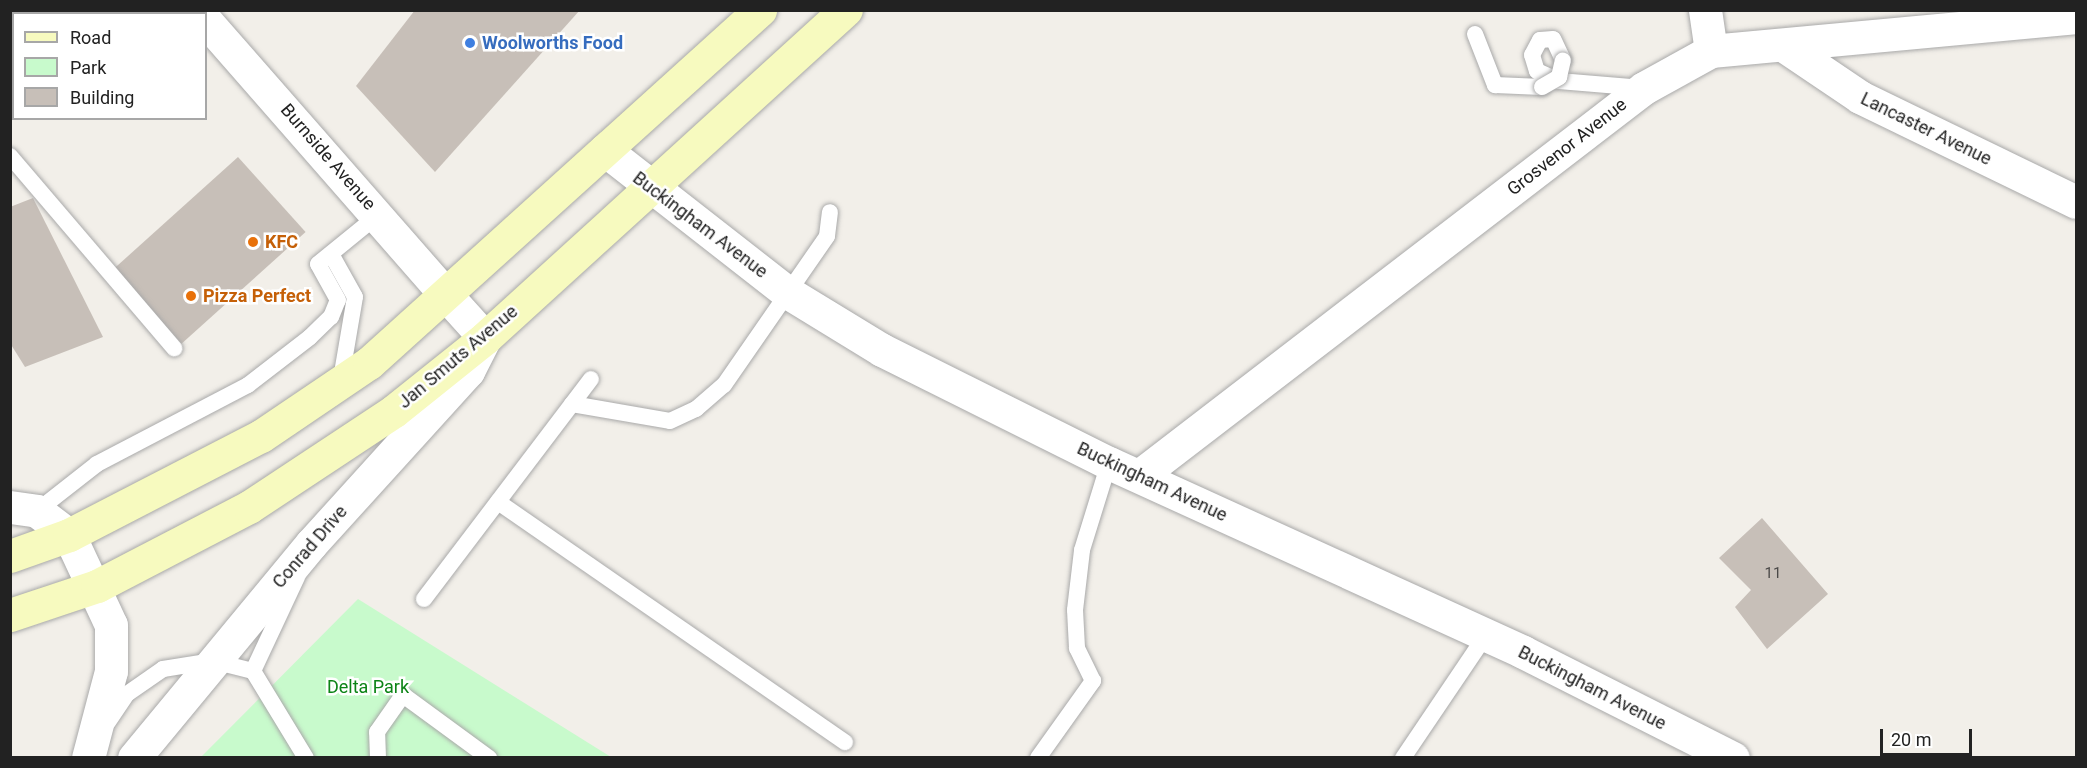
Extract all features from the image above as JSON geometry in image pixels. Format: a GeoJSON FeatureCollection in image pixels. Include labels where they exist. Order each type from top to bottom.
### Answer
{"type":"FeatureCollection","features":[{"type":"Feature","properties":{"kind":"main road"},"geometry":{"type":"LineString","coordinates":[[10,556],[69,535],[261,436],[340,382],[447,296],[760,10]]}},
{"type":"Feature","properties":{"kind":"main road","name":"Jan Smuts Avenue"},"geometry":{"type":"LineString","coordinates":[[10,615],[97,586],[302,474],[394,411],[485,338],[646,187],[702,144],[846,10]]}},
{"type":"Feature","properties":{"kind":"street"},"geometry":{"type":"LineString","coordinates":[[1705,10],[1711,51]]}},
{"type":"Feature","properties":{"kind":"street","name":"Grosvenor Avenue"},"geometry":{"type":"LineString","coordinates":[[1139,476],[1644,88],[1711,51],[2076,17]]}},
{"type":"Feature","properties":{"kind":"street","name":"Burnside Avenue"},"geometry":{"type":"LineString","coordinates":[[207,22],[485,338]]}},
{"type":"Feature","properties":{"kind":"street","name":"Lancaster Avenue"},"geometry":{"type":"LineString","coordinates":[[1783,45],[1860,97],[2076,202]]}},
{"type":"Feature","properties":{"kind":"street","name":"Buckingham Avenue"},"geometry":{"type":"LineString","coordinates":[[605,150],[646,187],[707,226],[787,292],[882,350],[1109,463],[1486,635],[1733,758]]}},
{"type":"Feature","properties":{"kind":"street","name":"Conrad Drive"},"geometry":{"type":"LineString","coordinates":[[134,758],[311,544],[458,386],[485,338]]}},
{"type":"Feature","properties":{"kind":"street"},"geometry":{"type":"LineString","coordinates":[[24,509],[69,535],[97,586],[112,646],[91,751]]}},
{"type":"Feature","properties":{"kind":"street"},"geometry":{"type":"LineString","coordinates":[[1656,721],[1676,758]]}},
{"type":"Feature","properties":{"kind":"lane"},"geometry":{"type":"LineString","coordinates":[[1475,34],[1495,86],[1542,87],[1558,77],[1563,60],[1553,39],[1540,40],[1532,55],[1537,71],[1558,81],[1644,88]]}},
{"type":"Feature","properties":{"kind":"lane"},"geometry":{"type":"LineString","coordinates":[[10,156],[174,348]]}},
{"type":"Feature","properties":{"kind":"lane"},"geometry":{"type":"LineString","coordinates":[[572,404],[670,421],[696,409],[724,385],[827,236],[830,212]]}},
{"type":"Feature","properties":{"kind":"lane"},"geometry":{"type":"LineString","coordinates":[[24,509],[98,464],[248,385],[310,337],[337,308],[318,264],[378,216]]}},
{"type":"Feature","properties":{"kind":"lane"},"geometry":{"type":"LineString","coordinates":[[331,254],[355,297],[340,382]]}},
{"type":"Feature","properties":{"kind":"lane"},"geometry":{"type":"LineString","coordinates":[[424,599],[591,379]]}},
{"type":"Feature","properties":{"kind":"lane"},"geometry":{"type":"LineString","coordinates":[[1038,758],[1093,681],[1077,648],[1075,610],[1082,550],[1109,463]]}},
{"type":"Feature","properties":{"kind":"lane"},"geometry":{"type":"LineString","coordinates":[[498,502],[845,742]]}},
{"type":"Feature","properties":{"kind":"lane"},"geometry":{"type":"LineString","coordinates":[[253,671],[311,544]]}},
{"type":"Feature","properties":{"kind":"lane"},"geometry":{"type":"LineString","coordinates":[[1403,758],[1486,635]]}},
{"type":"Feature","properties":{"kind":"lane"},"geometry":{"type":"LineString","coordinates":[[91,751],[127,694],[144,681],[186,663],[213,662],[253,671],[306,758]]}},
{"type":"Feature","properties":{"kind":"lane"},"geometry":{"type":"LineString","coordinates":[[378,758],[377,732],[403,695],[489,758]]}},
{"type":"Feature","properties":{"kind":"green space","name":"Delta Park"},"geometry":{"type":"Polygon","coordinates":[[[358,599],[611,757],[200,758],[358,599]]]}},
{"type":"Feature","properties":{"kind":"building"},"geometry":{"type":"Polygon","coordinates":[[[415,10],[580,10],[435,172],[356,86],[415,10]]]}},
{"type":"Feature","properties":{"kind":"building"},"geometry":{"type":"Polygon","coordinates":[[[238,157],[306,232],[181,344],[114,269],[238,157]]]}},
{"type":"Feature","properties":{"kind":"building"},"geometry":{"type":"Polygon","coordinates":[[[33,198],[103,337],[25,367],[10,343],[10,207],[33,198]]]}},
{"type":"Feature","properties":{"kind":"building"},"geometry":{"type":"Polygon","coordinates":[[[1762,518],[1828,594],[1767,649],[1735,607],[1751,590],[1719,558],[1762,518]]]}},
{"type":"Feature","properties":{"kind":"place","name":"Woolworths Food"},"geometry":{"type":"Point","coordinates":[470,43]}},
{"type":"Feature","properties":{"kind":"place","name":"KFC"},"geometry":{"type":"Point","coordinates":[253,242]}},
{"type":"Feature","properties":{"kind":"place","name":"Pizza Perfect"},"geometry":{"type":"Point","coordinates":[191,296]}}]}
